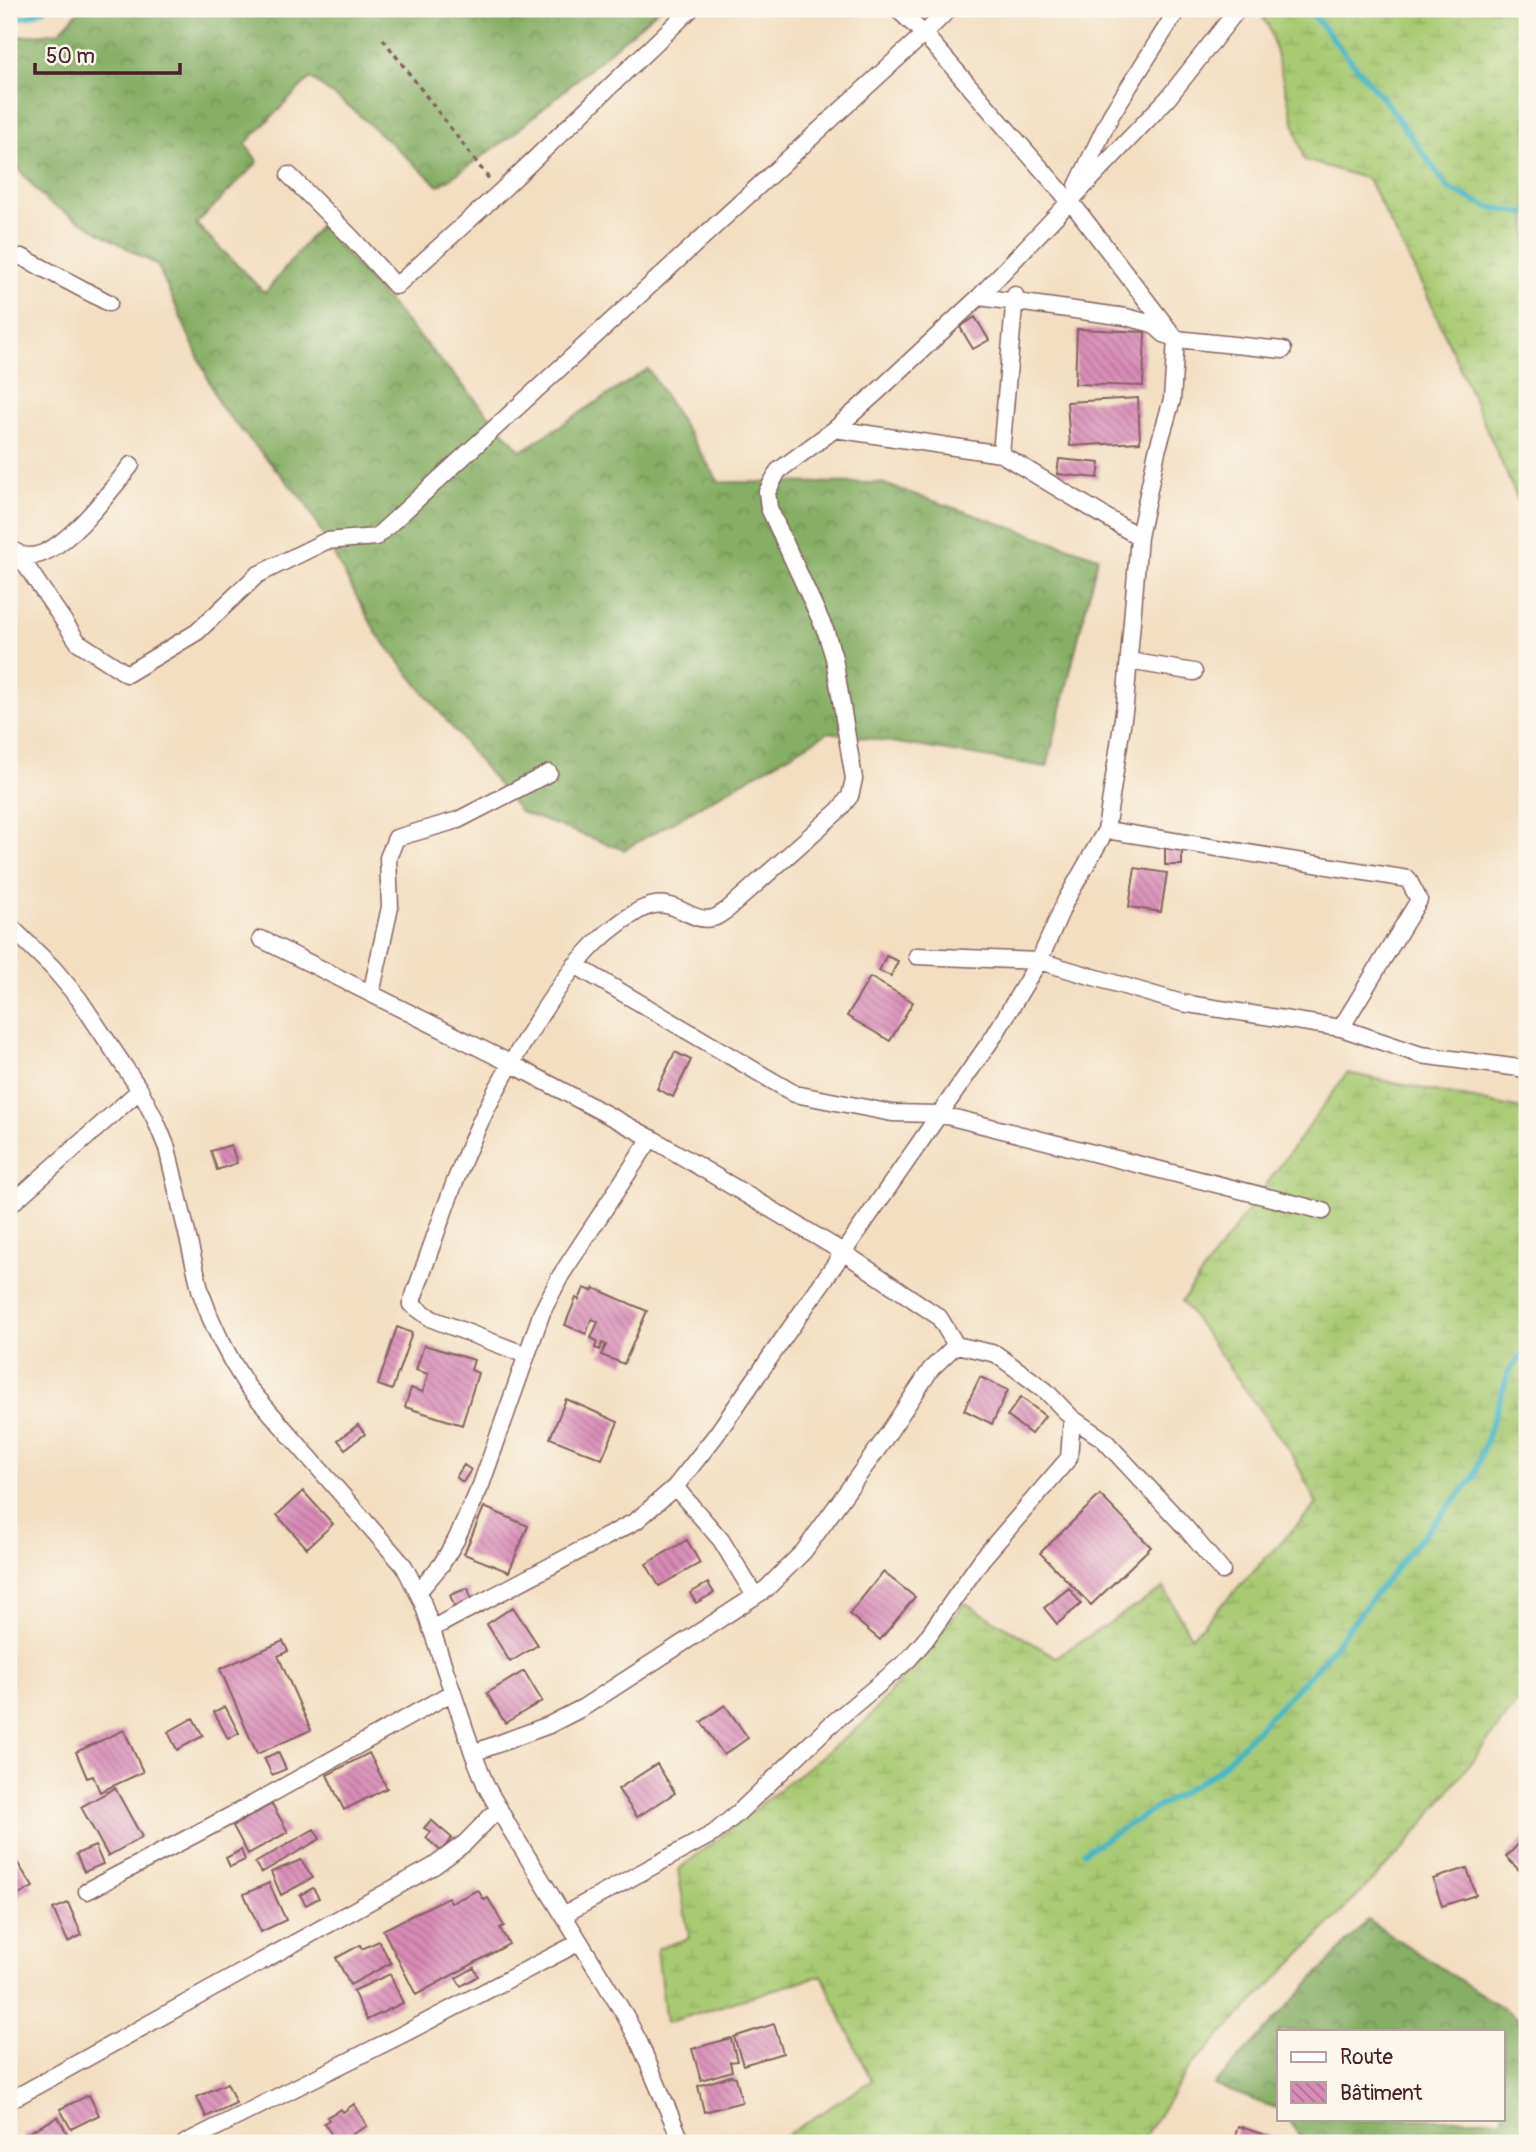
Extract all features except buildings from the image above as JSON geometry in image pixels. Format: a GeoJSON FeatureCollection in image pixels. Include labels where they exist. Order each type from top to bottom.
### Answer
{"type":"FeatureCollection","features":[{"type":"Feature","properties":{"kind":"street"},"geometry":{"type":"LineString","coordinates":[[289,175],[396,286],[691,9]]}},
{"type":"Feature","properties":{"kind":"street"},"geometry":{"type":"LineString","coordinates":[[432,1629],[636,1521],[675,1487],[716,1435],[994,1035],[1039,961],[1066,900],[1106,830],[1129,661],[1139,537],[1157,451],[1172,400],[1176,340],[1070,201],[924,34],[897,9]]}},
{"type":"Feature","properties":{"kind":"street"},"geometry":{"type":"LineString","coordinates":[[13,551],[78,642],[127,674],[197,632],[257,575],[326,541],[376,537],[949,9]]}},
{"type":"Feature","properties":{"kind":"street"},"geometry":{"type":"LineString","coordinates":[[1070,201],[1111,115],[1178,9]]}},
{"type":"Feature","properties":{"kind":"street"},"geometry":{"type":"LineString","coordinates":[[526,1355],[432,1319],[411,1304],[465,1157],[510,1063],[575,965],[586,951],[609,931],[640,910],[660,904],[674,905],[702,918],[715,918],[839,810],[850,796],[854,779],[834,658],[826,632],[769,508],[767,492],[778,471],[835,429],[979,297],[1168,98],[1238,9]]}},
{"type":"Feature","properties":{"kind":"street"},"geometry":{"type":"LineString","coordinates":[[9,258],[22,257],[109,303]]}},
{"type":"Feature","properties":{"kind":"street"},"geometry":{"type":"LineString","coordinates":[[979,297],[1015,298],[1126,317],[1153,324],[1176,340],[1283,350]]}},
{"type":"Feature","properties":{"kind":"street"},"geometry":{"type":"LineString","coordinates":[[1001,454],[1015,298]]}},
{"type":"Feature","properties":{"kind":"street"},"geometry":{"type":"LineString","coordinates":[[835,429],[1001,454],[1139,537]]}},
{"type":"Feature","properties":{"kind":"street"},"geometry":{"type":"LineString","coordinates":[[13,551],[29,556],[39,554],[75,532],[131,465]]}},
{"type":"Feature","properties":{"kind":"street"},"geometry":{"type":"LineString","coordinates":[[1129,661],[1194,672]]}},
{"type":"Feature","properties":{"kind":"street"},"geometry":{"type":"LineString","coordinates":[[371,994],[390,907],[388,858],[396,838],[458,820],[549,773]]}},
{"type":"Feature","properties":{"kind":"street"},"geometry":{"type":"LineString","coordinates":[[1106,830],[1408,878],[1419,900],[1341,1028]]}},
{"type":"Feature","properties":{"kind":"street"},"geometry":{"type":"LineString","coordinates":[[9,925],[53,968],[79,999],[140,1090],[167,1148],[201,1293],[232,1364],[247,1386],[404,1566],[418,1591],[473,1753],[499,1808],[640,2044],[682,2143]]}},
{"type":"Feature","properties":{"kind":"street"},"geometry":{"type":"LineString","coordinates":[[261,939],[510,1063],[651,1138],[842,1252],[939,1317],[957,1345],[996,1354],[1046,1391],[1072,1418],[1104,1440],[1222,1571]]}},
{"type":"Feature","properties":{"kind":"street"},"geometry":{"type":"LineString","coordinates":[[917,956],[1039,961],[1182,1003],[1341,1028],[1421,1055],[1527,1069]]}},
{"type":"Feature","properties":{"kind":"street"},"geometry":{"type":"LineString","coordinates":[[575,965],[795,1094],[892,1113],[939,1114],[1323,1211]]}},
{"type":"Feature","properties":{"kind":"street"},"geometry":{"type":"LineString","coordinates":[[9,1206],[140,1090]]}},
{"type":"Feature","properties":{"kind":"street"},"geometry":{"type":"LineString","coordinates":[[418,1591],[441,1565],[456,1540],[481,1485],[542,1312],[561,1275],[651,1138]]}},
{"type":"Feature","properties":{"kind":"street"},"geometry":{"type":"LineString","coordinates":[[473,1753],[549,1725],[584,1707],[755,1596],[787,1570],[804,1552],[879,1447],[931,1368],[957,1345]]}},
{"type":"Feature","properties":{"kind":"street"},"geometry":{"type":"LineString","coordinates":[[563,1915],[714,1833],[828,1727],[908,1660],[926,1639],[982,1559],[1069,1458],[1072,1418]]}},
{"type":"Feature","properties":{"kind":"street"},"geometry":{"type":"LineString","coordinates":[[675,1487],[721,1540],[755,1596]]}},
{"type":"Feature","properties":{"kind":"street"},"geometry":{"type":"LineString","coordinates":[[87,1891],[253,1804],[453,1692]]}},
{"type":"Feature","properties":{"kind":"street"},"geometry":{"type":"LineString","coordinates":[[9,2101],[433,1866],[465,1843],[499,1808]]}},
{"type":"Feature","properties":{"kind":"street"},"geometry":{"type":"LineString","coordinates":[[185,2143],[580,1942]]}},
{"type":"Feature","properties":{"kind":"path"},"geometry":{"type":"LineString","coordinates":[[383,40],[499,192]]}},
{"type":"Feature","properties":{"kind":"green space"},"geometry":{"type":"Polygon","coordinates":[[[81,9],[659,9],[509,138],[439,186],[351,108],[310,78],[245,144],[258,162],[196,224],[265,293],[320,225],[521,451],[648,369],[719,482],[881,483],[1098,557],[1047,767],[829,732],[624,850],[520,812],[377,634],[305,502],[220,406],[158,266],[47,202],[9,158],[9,38],[59,32],[81,9]]]}},
{"type":"Feature","properties":{"kind":"green space"},"geometry":{"type":"Polygon","coordinates":[[[1257,9],[1527,9],[1527,520],[1430,301],[1368,179],[1304,160],[1269,27],[1257,9]]]}},
{"type":"Feature","properties":{"kind":"green space"},"geometry":{"type":"Polygon","coordinates":[[[1347,1073],[1527,1110],[1527,1690],[1406,1846],[1191,2066],[1140,2143],[774,2143],[871,2081],[822,1975],[666,2023],[657,1949],[689,1938],[678,1870],[866,1721],[965,1603],[1056,1657],[1164,1588],[1191,1637],[1317,1504],[1293,1456],[1182,1301],[1347,1073]]]}},
{"type":"Feature","properties":{"kind":"green space"},"geometry":{"type":"Polygon","coordinates":[[[1368,1920],[1527,2024],[1527,2143],[1305,2143],[1288,2120],[1504,2120],[1504,2030],[1277,2030],[1277,2108],[1214,2085],[1368,1920]]]}},
{"type":"Feature","properties":{"kind":"waterway"},"geometry":{"type":"LineString","coordinates":[[9,20],[45,9]]}},
{"type":"Feature","properties":{"kind":"waterway"},"geometry":{"type":"LineString","coordinates":[[1308,9],[1389,106],[1449,189],[1489,207],[1527,214]]}},
{"type":"Feature","properties":{"kind":"waterway"},"geometry":{"type":"LineString","coordinates":[[1084,1852],[1217,1771],[1319,1665],[1408,1553],[1473,1479],[1509,1372],[1527,1349]]}}]}
